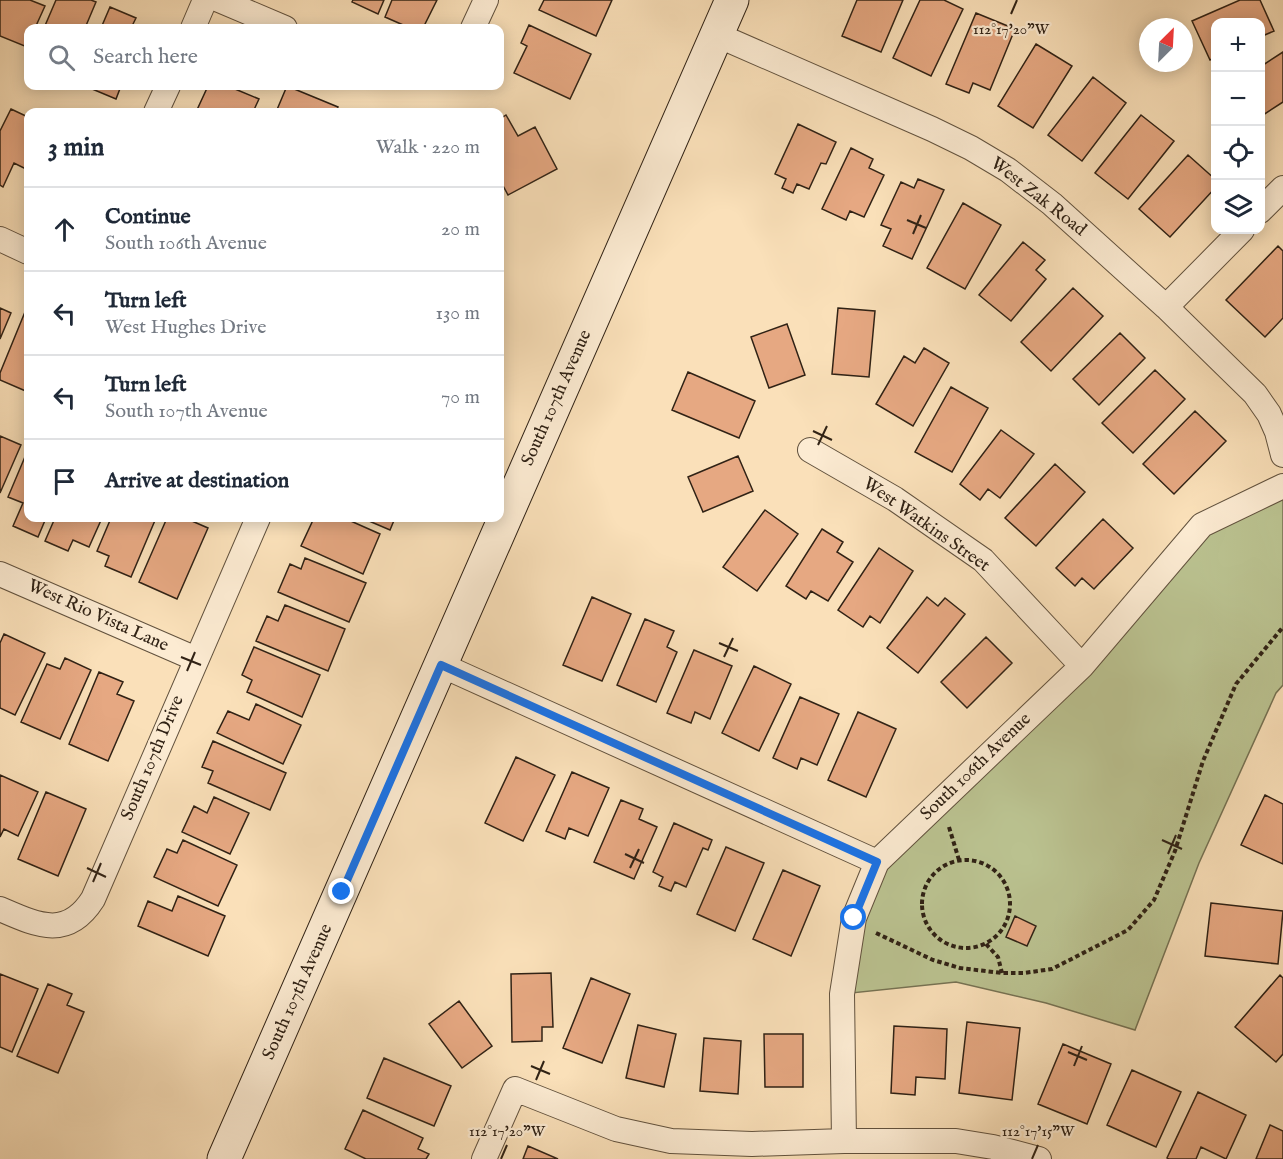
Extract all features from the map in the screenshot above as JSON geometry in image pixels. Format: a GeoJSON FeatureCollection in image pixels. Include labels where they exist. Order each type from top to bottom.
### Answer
{"type":"FeatureCollection","features":[{"type":"Feature","properties":{"kind":"main road","name":"South 107th Avenue"},"geometry":{"type":"LineString","coordinates":[[504,521],[732,0]]}},
{"type":"Feature","properties":{"kind":"main road","name":"South 107th Avenue"},"geometry":{"type":"LineString","coordinates":[[224,1159],[504,522]]}},
{"type":"Feature","properties":{"kind":"street"},"geometry":{"type":"LineString","coordinates":[[195,24],[205,0]]}},
{"type":"Feature","properties":{"kind":"street"},"geometry":{"type":"LineString","coordinates":[[219,0],[276,24]]}},
{"type":"Feature","properties":{"kind":"street"},"geometry":{"type":"LineString","coordinates":[[475,24],[486,0]]}},
{"type":"Feature","properties":{"kind":"street","name":"West Zak Road"},"geometry":{"type":"LineString","coordinates":[[717,35],[932,129],[1008,170],[1052,204],[1166,307],[1256,394],[1277,432],[1283,455]]}},
{"type":"Feature","properties":{"kind":"street"},"geometry":{"type":"LineString","coordinates":[[158,108],[166,90]]}},
{"type":"Feature","properties":{"kind":"street"},"geometry":{"type":"LineString","coordinates":[[1265,206],[1283,188]]}},
{"type":"Feature","properties":{"kind":"street"},"geometry":{"type":"LineString","coordinates":[[1166,307],[1238,234]]}},
{"type":"Feature","properties":{"kind":"street"},"geometry":{"type":"LineString","coordinates":[[0,239],[24,250]]}},
{"type":"Feature","properties":{"kind":"street","name":"West Watkins Street"},"geometry":{"type":"LineString","coordinates":[[810,450],[895,499],[983,560],[1082,666]]}},
{"type":"Feature","properties":{"kind":"street","name":"South 106th Avenue"},"geometry":{"type":"LineString","coordinates":[[844,1141],[842,994],[854,918],[877,862],[1082,666],[1202,525],[1283,486]]}},
{"type":"Feature","properties":{"kind":"street","name":"South 107th Drive"},"geometry":{"type":"LineString","coordinates":[[0,909],[27,921],[53,925],[66,924],[86,910],[256,522]]}},
{"type":"Feature","properties":{"kind":"street","name":"West Rio Vista Lane"},"geometry":{"type":"LineString","coordinates":[[0,574],[196,659]]}},
{"type":"Feature","properties":{"kind":"street"},"geometry":{"type":"LineString","coordinates":[[441,665],[877,862]]}},
{"type":"Feature","properties":{"kind":"street"},"geometry":{"type":"LineString","coordinates":[[484,1159],[515,1089],[616,1130],[671,1142],[752,1144],[956,1141],[993,1147],[1039,1159]]}},
{"type":"Feature","properties":{"kind":"path"},"geometry":{"type":"LineString","coordinates":[[854,918],[871,931],[933,960],[960,968],[1002,973],[1052,969],[1128,930],[1154,900],[1175,851],[1203,761],[1236,684],[1283,627]]}},
{"type":"Feature","properties":{"kind":"path"},"geometry":{"type":"LineString","coordinates":[[937,805],[948,824],[958,860]]}},
{"type":"Feature","properties":{"kind":"path"},"geometry":{"type":"LineString","coordinates":[[958,860],[984,863],[999,874],[1007,888],[1010,897],[1010,912],[1001,932],[986,944],[970,948],[955,947],[944,942],[932,932],[923,916],[922,901],[925,886],[934,873],[944,865],[958,860]]}},
{"type":"Feature","properties":{"kind":"path"},"geometry":{"type":"LineString","coordinates":[[986,944],[998,957],[1002,973]]}},
{"type":"Feature","properties":{"kind":"green space"},"geometry":{"type":"Polygon","coordinates":[[[1283,486],[1283,685],[1276,693],[1199,863],[1135,1030],[1046,1003],[956,982],[842,994],[877,862],[1202,525],[1283,486]]]}},
{"type":"Feature","properties":{"kind":"building"},"geometry":{"type":"Polygon","coordinates":[[[0,0],[30,0],[45,6],[37,24],[24,24],[24,46],[0,36],[0,0]]]}},
{"type":"Feature","properties":{"kind":"building"},"geometry":{"type":"Polygon","coordinates":[[[56,0],[96,2],[87,24],[46,24],[56,0]]]}},
{"type":"Feature","properties":{"kind":"building"},"geometry":{"type":"Polygon","coordinates":[[[353,0],[384,0],[378,14],[352,2],[353,0]]]}},
{"type":"Feature","properties":{"kind":"building"},"geometry":{"type":"Polygon","coordinates":[[[392,0],[437,0],[425,24],[401,24],[385,17],[392,0]]]}},
{"type":"Feature","properties":{"kind":"building"},"geometry":{"type":"Polygon","coordinates":[[[544,0],[612,0],[596,36],[539,10],[544,0]]]}},
{"type":"Feature","properties":{"kind":"building"},"geometry":{"type":"Polygon","coordinates":[[[857,0],[903,0],[881,52],[842,36],[857,0]]]}},
{"type":"Feature","properties":{"kind":"building"},"geometry":{"type":"Polygon","coordinates":[[[920,0],[944,0],[963,9],[931,76],[893,58],[920,0]]]}},
{"type":"Feature","properties":{"kind":"building"},"geometry":{"type":"Polygon","coordinates":[[[1240,0],[1260,0],[1274,31],[1265,35],[1265,18],[1211,18],[1210,60],[1193,21],[1240,0]]]}},
{"type":"Feature","properties":{"kind":"building"},"geometry":{"type":"Polygon","coordinates":[[[110,7],[136,18],[133,24],[103,24],[110,7]]]}},
{"type":"Feature","properties":{"kind":"building"},"geometry":{"type":"Polygon","coordinates":[[[976,13],[1015,29],[990,90],[973,83],[969,93],[946,84],[976,13]]]}},
{"type":"Feature","properties":{"kind":"building"},"geometry":{"type":"Polygon","coordinates":[[[529,25],[591,54],[570,99],[514,73],[527,46],[521,43],[529,25]]]}},
{"type":"Feature","properties":{"kind":"building"},"geometry":{"type":"Polygon","coordinates":[[[1036,44],[1072,66],[1033,128],[998,106],[1036,44]]]}},
{"type":"Feature","properties":{"kind":"building"},"geometry":{"type":"Polygon","coordinates":[[[1283,52],[1283,102],[1265,114],[1265,72],[1265,64],[1283,52]]]}},
{"type":"Feature","properties":{"kind":"building"},"geometry":{"type":"Polygon","coordinates":[[[1093,77],[1126,103],[1082,161],[1048,135],[1093,77]]]}},
{"type":"Feature","properties":{"kind":"building"},"geometry":{"type":"Polygon","coordinates":[[[95,90],[119,90],[116,99],[95,90]]]}},
{"type":"Feature","properties":{"kind":"building"},"geometry":{"type":"Polygon","coordinates":[[[206,90],[237,90],[259,99],[255,108],[198,108],[206,90]]]}},
{"type":"Feature","properties":{"kind":"building"},"geometry":{"type":"Polygon","coordinates":[[[285,90],[297,90],[338,107],[338,108],[278,108],[285,90]]]}},
{"type":"Feature","properties":{"kind":"building"},"geometry":{"type":"Polygon","coordinates":[[[11,109],[24,115],[24,168],[14,163],[3,187],[0,185],[0,131],[11,109]]]}},
{"type":"Feature","properties":{"kind":"building"},"geometry":{"type":"Polygon","coordinates":[[[506,115],[518,136],[535,127],[557,169],[508,195],[504,188],[504,116],[506,115]]]}},
{"type":"Feature","properties":{"kind":"building"},"geometry":{"type":"Polygon","coordinates":[[[1141,115],[1174,141],[1128,199],[1095,173],[1141,115]]]}},
{"type":"Feature","properties":{"kind":"building"},"geometry":{"type":"Polygon","coordinates":[[[798,124],[836,142],[826,164],[821,163],[809,189],[797,184],[793,193],[782,188],[786,179],[775,174],[798,124]]]}},
{"type":"Feature","properties":{"kind":"building"},"geometry":{"type":"Polygon","coordinates":[[[851,148],[873,159],[869,168],[884,175],[864,217],[850,211],[846,220],[822,209],[851,148]]]}},
{"type":"Feature","properties":{"kind":"building"},"geometry":{"type":"Polygon","coordinates":[[[1188,155],[1211,176],[1211,192],[1170,237],[1139,209],[1188,155]]]}},
{"type":"Feature","properties":{"kind":"building"},"geometry":{"type":"Polygon","coordinates":[[[918,179],[944,190],[912,259],[883,246],[891,229],[881,225],[901,182],[914,188],[918,179]]]}},
{"type":"Feature","properties":{"kind":"building"},"geometry":{"type":"Polygon","coordinates":[[[963,203],[1001,225],[965,289],[927,268],[963,203]]]}},
{"type":"Feature","properties":{"kind":"building"},"geometry":{"type":"Polygon","coordinates":[[[1023,242],[1045,260],[1036,270],[1046,279],[1011,321],[979,295],[1023,242]]]}},
{"type":"Feature","properties":{"kind":"building"},"geometry":{"type":"Polygon","coordinates":[[[1278,246],[1283,251],[1283,318],[1265,337],[1226,300],[1278,246]]]}},
{"type":"Feature","properties":{"kind":"building"},"geometry":{"type":"Polygon","coordinates":[[[1073,288],[1103,316],[1051,371],[1021,342],[1073,288]]]}},
{"type":"Feature","properties":{"kind":"building"},"geometry":{"type":"Polygon","coordinates":[[[0,308],[11,313],[0,339],[0,308]]]}},
{"type":"Feature","properties":{"kind":"building"},"geometry":{"type":"Polygon","coordinates":[[[838,308],[875,311],[869,377],[832,374],[838,308]]]}},
{"type":"Feature","properties":{"kind":"building"},"geometry":{"type":"Polygon","coordinates":[[[24,314],[24,390],[0,380],[0,373],[24,314]]]}},
{"type":"Feature","properties":{"kind":"building"},"geometry":{"type":"Polygon","coordinates":[[[787,324],[805,375],[769,388],[751,337],[787,324]]]}},
{"type":"Feature","properties":{"kind":"building"},"geometry":{"type":"Polygon","coordinates":[[[1120,333],[1145,358],[1099,405],[1073,379],[1120,333]]]}},
{"type":"Feature","properties":{"kind":"building"},"geometry":{"type":"Polygon","coordinates":[[[924,348],[949,363],[913,426],[876,404],[904,356],[915,363],[924,348]]]}},
{"type":"Feature","properties":{"kind":"building"},"geometry":{"type":"Polygon","coordinates":[[[1155,370],[1185,399],[1133,453],[1102,423],[1155,370]]]}},
{"type":"Feature","properties":{"kind":"building"},"geometry":{"type":"Polygon","coordinates":[[[688,372],[755,401],[739,438],[672,410],[688,372]]]}},
{"type":"Feature","properties":{"kind":"building"},"geometry":{"type":"Polygon","coordinates":[[[951,387],[988,408],[952,472],[915,452],[951,387]]]}},
{"type":"Feature","properties":{"kind":"building"},"geometry":{"type":"Polygon","coordinates":[[[1195,411],[1226,441],[1174,494],[1143,464],[1195,411]]]}},
{"type":"Feature","properties":{"kind":"building"},"geometry":{"type":"Polygon","coordinates":[[[1001,430],[1034,454],[1000,498],[988,489],[980,500],[960,484],[1001,430]]]}},
{"type":"Feature","properties":{"kind":"building"},"geometry":{"type":"Polygon","coordinates":[[[0,436],[21,445],[0,493],[0,436]]]}},
{"type":"Feature","properties":{"kind":"building"},"geometry":{"type":"Polygon","coordinates":[[[738,456],[753,491],[703,512],[688,477],[738,456]]]}},
{"type":"Feature","properties":{"kind":"building"},"geometry":{"type":"Polygon","coordinates":[[[24,459],[24,522],[44,522],[38,537],[13,526],[23,503],[8,497],[24,459]]]}},
{"type":"Feature","properties":{"kind":"building"},"geometry":{"type":"Polygon","coordinates":[[[1055,464],[1085,492],[1036,546],[1005,518],[1055,464]]]}},
{"type":"Feature","properties":{"kind":"building"},"geometry":{"type":"Polygon","coordinates":[[[765,510],[798,534],[757,591],[723,567],[765,510]]]}},
{"type":"Feature","properties":{"kind":"building"},"geometry":{"type":"Polygon","coordinates":[[[1103,519],[1133,548],[1094,589],[1082,578],[1075,586],[1056,568],[1103,519]]]}},
{"type":"Feature","properties":{"kind":"building"},"geometry":{"type":"Polygon","coordinates":[[[53,522],[100,522],[89,547],[73,540],[68,551],[45,541],[53,522]]]}},
{"type":"Feature","properties":{"kind":"building"},"geometry":{"type":"Polygon","coordinates":[[[109,522],[154,522],[131,577],[105,566],[109,556],[97,551],[109,522]]]}},
{"type":"Feature","properties":{"kind":"building"},"geometry":{"type":"Polygon","coordinates":[[[165,522],[194,522],[208,528],[177,599],[139,582],[165,522]]]}},
{"type":"Feature","properties":{"kind":"building"},"geometry":{"type":"Polygon","coordinates":[[[312,522],[353,522],[380,534],[363,574],[301,546],[312,522]]]}},
{"type":"Feature","properties":{"kind":"building"},"geometry":{"type":"Polygon","coordinates":[[[371,522],[393,522],[390,530],[371,522]]]}},
{"type":"Feature","properties":{"kind":"building"},"geometry":{"type":"Polygon","coordinates":[[[822,529],[843,542],[837,552],[853,562],[828,601],[811,591],[806,599],[786,586],[822,529]]]}},
{"type":"Feature","properties":{"kind":"building"},"geometry":{"type":"Polygon","coordinates":[[[879,548],[913,571],[880,623],[870,616],[863,627],[838,610],[879,548]]]}},
{"type":"Feature","properties":{"kind":"building"},"geometry":{"type":"Polygon","coordinates":[[[305,558],[366,583],[349,622],[278,592],[290,564],[301,569],[305,558]]]}},
{"type":"Feature","properties":{"kind":"building"},"geometry":{"type":"Polygon","coordinates":[[[592,597],[631,614],[602,681],[563,665],[592,597]]]}},
{"type":"Feature","properties":{"kind":"building"},"geometry":{"type":"Polygon","coordinates":[[[927,597],[938,606],[945,598],[965,614],[918,673],[887,648],[927,597]]]}},
{"type":"Feature","properties":{"kind":"building"},"geometry":{"type":"Polygon","coordinates":[[[285,605],[345,629],[328,671],[256,641],[267,616],[278,621],[285,605]]]}},
{"type":"Feature","properties":{"kind":"building"},"geometry":{"type":"Polygon","coordinates":[[[645,619],[674,631],[667,647],[677,652],[656,702],[617,685],[645,619]]]}},
{"type":"Feature","properties":{"kind":"building"},"geometry":{"type":"Polygon","coordinates":[[[4,634],[45,653],[15,715],[0,708],[0,643],[4,634]]]}},
{"type":"Feature","properties":{"kind":"building"},"geometry":{"type":"Polygon","coordinates":[[[986,637],[1012,663],[967,708],[941,682],[986,637]]]}},
{"type":"Feature","properties":{"kind":"building"},"geometry":{"type":"Polygon","coordinates":[[[254,647],[320,675],[302,717],[247,692],[252,680],[242,675],[254,647]]]}},
{"type":"Feature","properties":{"kind":"building"},"geometry":{"type":"Polygon","coordinates":[[[694,650],[732,666],[710,719],[695,712],[691,723],[667,713],[694,650]]]}},
{"type":"Feature","properties":{"kind":"building"},"geometry":{"type":"Polygon","coordinates":[[[65,658],[91,670],[60,739],[21,722],[47,664],[60,669],[65,658]]]}},
{"type":"Feature","properties":{"kind":"building"},"geometry":{"type":"Polygon","coordinates":[[[754,666],[791,684],[759,751],[722,733],[754,666]]]}},
{"type":"Feature","properties":{"kind":"building"},"geometry":{"type":"Polygon","coordinates":[[[99,672],[123,682],[117,694],[134,701],[108,761],[69,744],[99,672]]]}},
{"type":"Feature","properties":{"kind":"building"},"geometry":{"type":"Polygon","coordinates":[[[800,697],[839,714],[817,765],[801,758],[797,769],[773,758],[800,697]]]}},
{"type":"Feature","properties":{"kind":"building"},"geometry":{"type":"Polygon","coordinates":[[[256,704],[301,725],[283,764],[217,733],[228,711],[249,720],[256,704]]]}},
{"type":"Feature","properties":{"kind":"building"},"geometry":{"type":"Polygon","coordinates":[[[858,712],[896,729],[866,797],[828,780],[858,712]]]}},
{"type":"Feature","properties":{"kind":"building"},"geometry":{"type":"Polygon","coordinates":[[[213,741],[286,773],[270,810],[208,783],[213,771],[202,767],[213,741]]]}},
{"type":"Feature","properties":{"kind":"building"},"geometry":{"type":"Polygon","coordinates":[[[516,757],[555,775],[523,841],[485,823],[516,757]]]}},
{"type":"Feature","properties":{"kind":"building"},"geometry":{"type":"Polygon","coordinates":[[[572,772],[609,788],[588,836],[569,828],[565,839],[546,831],[572,772]]]}},
{"type":"Feature","properties":{"kind":"building"},"geometry":{"type":"Polygon","coordinates":[[[0,775],[38,792],[18,836],[4,829],[0,837],[0,775]]]}},
{"type":"Feature","properties":{"kind":"building"},"geometry":{"type":"Polygon","coordinates":[[[46,792],[86,809],[58,876],[18,859],[46,792]]]}},
{"type":"Feature","properties":{"kind":"building"},"geometry":{"type":"Polygon","coordinates":[[[1265,795],[1283,804],[1283,864],[1241,845],[1265,795]]]}},
{"type":"Feature","properties":{"kind":"building"},"geometry":{"type":"Polygon","coordinates":[[[214,797],[249,813],[230,854],[182,832],[194,806],[207,813],[214,797]]]}},
{"type":"Feature","properties":{"kind":"building"},"geometry":{"type":"Polygon","coordinates":[[[621,800],[643,809],[639,819],[657,827],[634,879],[594,862],[621,800]]]}},
{"type":"Feature","properties":{"kind":"building"},"geometry":{"type":"Polygon","coordinates":[[[674,823],[712,840],[708,850],[703,848],[686,887],[675,882],[671,891],[659,886],[663,877],[653,872],[674,823]]]}},
{"type":"Feature","properties":{"kind":"building"},"geometry":{"type":"Polygon","coordinates":[[[183,840],[237,865],[218,906],[154,877],[167,849],[177,853],[183,840]]]}},
{"type":"Feature","properties":{"kind":"building"},"geometry":{"type":"Polygon","coordinates":[[[726,847],[764,863],[735,931],[697,914],[726,847]]]}},
{"type":"Feature","properties":{"kind":"building"},"geometry":{"type":"Polygon","coordinates":[[[783,870],[820,886],[791,956],[753,939],[783,870]]]}},
{"type":"Feature","properties":{"kind":"building"},"geometry":{"type":"Polygon","coordinates":[[[178,896],[225,916],[208,956],[138,926],[148,901],[172,911],[178,896]]]}},
{"type":"Feature","properties":{"kind":"building"},"geometry":{"type":"Polygon","coordinates":[[[1211,903],[1283,911],[1278,964],[1205,956],[1211,903]]]}},
{"type":"Feature","properties":{"kind":"building"},"geometry":{"type":"Polygon","coordinates":[[[1015,916],[1036,926],[1027,946],[1006,937],[1015,916]]]}},
{"type":"Feature","properties":{"kind":"building"},"geometry":{"type":"Polygon","coordinates":[[[551,973],[553,1027],[542,1027],[542,1041],[512,1042],[511,974],[551,973]]]}},
{"type":"Feature","properties":{"kind":"building"},"geometry":{"type":"Polygon","coordinates":[[[0,974],[38,989],[12,1052],[0,1047],[0,974]]]}},
{"type":"Feature","properties":{"kind":"building"},"geometry":{"type":"Polygon","coordinates":[[[1280,975],[1283,978],[1283,1054],[1276,1062],[1235,1027],[1280,975]]]}},
{"type":"Feature","properties":{"kind":"building"},"geometry":{"type":"Polygon","coordinates":[[[591,978],[630,994],[602,1063],[563,1048],[591,978]]]}},
{"type":"Feature","properties":{"kind":"building"},"geometry":{"type":"Polygon","coordinates":[[[48,984],[72,994],[67,1005],[84,1012],[58,1073],[17,1056],[48,984]]]}},
{"type":"Feature","properties":{"kind":"building"},"geometry":{"type":"Polygon","coordinates":[[[459,1001],[492,1046],[462,1068],[429,1024],[459,1001]]]}},
{"type":"Feature","properties":{"kind":"building"},"geometry":{"type":"Polygon","coordinates":[[[967,1022],[1020,1028],[1012,1100],[959,1093],[967,1022]]]}},
{"type":"Feature","properties":{"kind":"building"},"geometry":{"type":"Polygon","coordinates":[[[638,1025],[676,1034],[664,1087],[626,1078],[638,1025]]]}},
{"type":"Feature","properties":{"kind":"building"},"geometry":{"type":"Polygon","coordinates":[[[894,1026],[947,1029],[945,1079],[916,1077],[915,1095],[891,1093],[894,1026]]]}},
{"type":"Feature","properties":{"kind":"building"},"geometry":{"type":"Polygon","coordinates":[[[764,1034],[803,1034],[803,1087],[765,1087],[764,1034]]]}},
{"type":"Feature","properties":{"kind":"building"},"geometry":{"type":"Polygon","coordinates":[[[704,1038],[741,1041],[738,1094],[700,1091],[704,1038]]]}},
{"type":"Feature","properties":{"kind":"building"},"geometry":{"type":"Polygon","coordinates":[[[1063,1044],[1111,1064],[1087,1124],[1038,1104],[1063,1044]]]}},
{"type":"Feature","properties":{"kind":"building"},"geometry":{"type":"Polygon","coordinates":[[[384,1058],[451,1086],[434,1126],[367,1098],[384,1058]]]}},
{"type":"Feature","properties":{"kind":"building"},"geometry":{"type":"Polygon","coordinates":[[[1132,1070],[1181,1092],[1156,1147],[1107,1125],[1132,1070]]]}},
{"type":"Feature","properties":{"kind":"building"},"geometry":{"type":"Polygon","coordinates":[[[1198,1092],[1246,1115],[1226,1159],[1201,1147],[1196,1159],[1169,1159],[1167,1158],[1198,1092]]]}},
{"type":"Feature","properties":{"kind":"building"},"geometry":{"type":"Polygon","coordinates":[[[363,1110],[423,1138],[418,1149],[429,1154],[426,1159],[366,1159],[345,1149],[363,1110]]]}},
{"type":"Feature","properties":{"kind":"building"},"geometry":{"type":"Polygon","coordinates":[[[1270,1125],[1283,1131],[1283,1159],[1256,1159],[1270,1125]]]}},
{"type":"Feature","properties":{"kind":"building"},"geometry":{"type":"Polygon","coordinates":[[[528,1146],[558,1159],[523,1159],[528,1146]]]}},
{"type":"Feature","properties":{"kind":"route"},"geometry":{"type":"LineString","coordinates":[[342,892],[441,665],[877,862],[854,918]]}}]}
